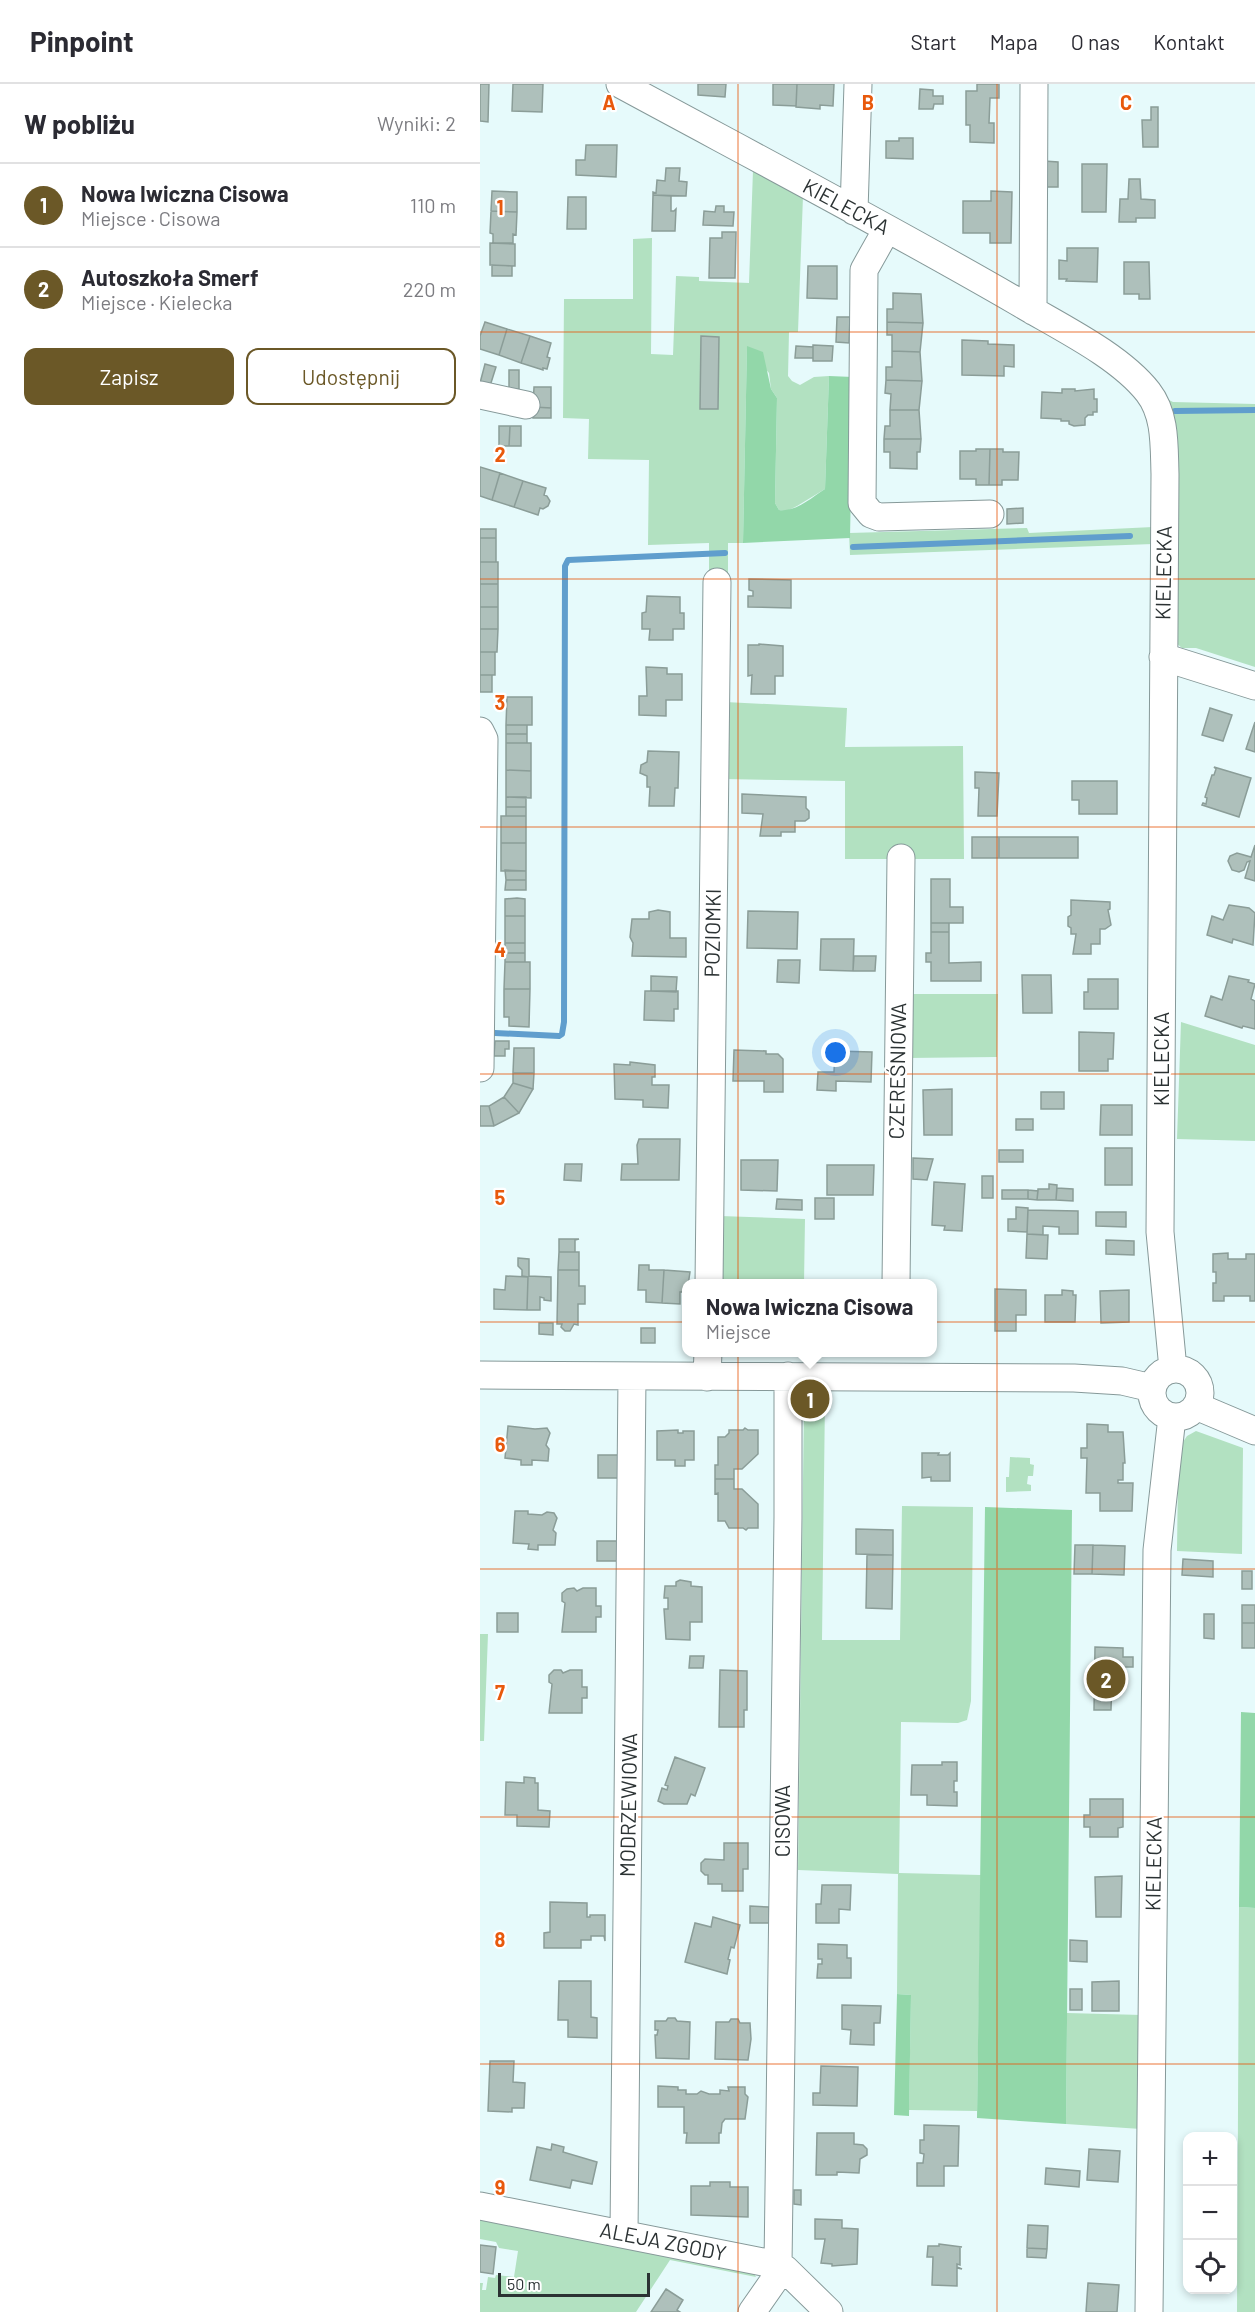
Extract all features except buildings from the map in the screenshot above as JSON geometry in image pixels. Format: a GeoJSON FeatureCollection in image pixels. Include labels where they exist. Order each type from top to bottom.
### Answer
{"type":"FeatureCollection","features":[{"type":"Feature","properties":{"kind":"street","name":"KIELECKA"},"geometry":{"type":"LineString","coordinates":[[620,84],[1033,311],[1115,361],[1148,392],[1158,408],[1162,426],[1165,474],[1160,1232],[1173,1369]]}},
{"type":"Feature","properties":{"kind":"street"},"geometry":{"type":"LineString","coordinates":[[854,211],[858,84]]}},
{"type":"Feature","properties":{"kind":"street"},"geometry":{"type":"LineString","coordinates":[[1033,311],[1034,84]]}},
{"type":"Feature","properties":{"kind":"street"},"geometry":{"type":"LineString","coordinates":[[887,229],[864,270],[862,503],[871,514],[885,517],[990,514]]}},
{"type":"Feature","properties":{"kind":"street"},"geometry":{"type":"LineString","coordinates":[[480,395],[526,405]]}},
{"type":"Feature","properties":{"kind":"street","name":"POZIOMKI"},"geometry":{"type":"LineString","coordinates":[[709,1279],[717,582]]}},
{"type":"Feature","properties":{"kind":"street"},"geometry":{"type":"LineString","coordinates":[[1163,657],[1255,686]]}},
{"type":"Feature","properties":{"kind":"street"},"geometry":{"type":"LineString","coordinates":[[480,731],[484,739],[480,1068]]}},
{"type":"Feature","properties":{"kind":"street","name":"CZEREŚNIOWA"},"geometry":{"type":"LineString","coordinates":[[896,1279],[901,858]]}},
{"type":"Feature","properties":{"kind":"street"},"geometry":{"type":"LineString","coordinates":[[480,1375],[632,1376],[708,1365],[788,1376],[895,1364],[1092,1378],[1134,1383],[1152,1388]]}},
{"type":"Feature","properties":{"kind":"street"},"geometry":{"type":"LineString","coordinates":[[1184,1411],[1200,1395],[1195,1378],[1188,1372],[1173,1369],[1163,1372],[1157,1377],[1152,1388],[1153,1402],[1158,1409],[1184,1411],[1255,1431]]}},
{"type":"Feature","properties":{"kind":"street","name":"MODRZEWIOWA"},"geometry":{"type":"LineString","coordinates":[[624,2234],[632,1376]]}},
{"type":"Feature","properties":{"kind":"street","name":"CISOWA"},"geometry":{"type":"LineString","coordinates":[[778,2265],[788,1376]]}},
{"type":"Feature","properties":{"kind":"street","name":"KIELECKA"},"geometry":{"type":"LineString","coordinates":[[1149,2312],[1157,1550],[1184,1411]]}},
{"type":"Feature","properties":{"kind":"street","name":"ALEJA ZGODY"},"geometry":{"type":"LineString","coordinates":[[480,2206],[778,2265],[785,2269],[828,2312]]}},
{"type":"Feature","properties":{"kind":"street"},"geometry":{"type":"LineString","coordinates":[[752,2312],[775,2279],[778,2265]]}},
{"type":"Feature","properties":{"kind":"green space"},"geometry":{"type":"Polygon","coordinates":[[[753,170],[803,196],[798,332],[789,332],[788,376],[800,385],[814,377],[829,376],[825,489],[787,511],[779,510],[775,503],[777,398],[771,389],[769,373],[747,347],[743,543],[728,543],[728,578],[709,578],[709,543],[648,545],[649,460],[588,459],[589,419],[563,418],[564,299],[633,299],[633,239],[652,238],[651,354],[673,355],[676,276],[699,277],[699,281],[749,283],[753,170]]]}},
{"type":"Feature","properties":{"kind":"green space"},"geometry":{"type":"Polygon","coordinates":[[[747,346],[763,352],[771,389],[777,398],[775,503],[779,510],[797,507],[825,489],[829,376],[853,377],[850,538],[743,543],[747,346]]]}},
{"type":"Feature","properties":{"kind":"green space"},"geometry":{"type":"Polygon","coordinates":[[[1167,399],[1173,402],[1255,404],[1255,667],[1196,648],[1182,648],[1176,643],[1175,423],[1167,399]]]}},
{"type":"Feature","properties":{"kind":"green space"},"geometry":{"type":"Polygon","coordinates":[[[1153,527],[1153,544],[850,555],[849,533],[1027,528],[1029,533],[1153,527]]]}},
{"type":"Feature","properties":{"kind":"green space"},"geometry":{"type":"Polygon","coordinates":[[[725,702],[847,708],[845,747],[963,746],[964,859],[845,859],[845,781],[724,779],[725,702]]]}},
{"type":"Feature","properties":{"kind":"green space"},"geometry":{"type":"Polygon","coordinates":[[[909,994],[998,994],[997,1057],[908,1058],[909,994]]]}},
{"type":"Feature","properties":{"kind":"green space"},"geometry":{"type":"Polygon","coordinates":[[[1181,1022],[1255,1045],[1255,1141],[1177,1139],[1181,1022]]]}},
{"type":"Feature","properties":{"kind":"green space"},"geometry":{"type":"Polygon","coordinates":[[[720,1216],[805,1219],[804,1279],[719,1279],[720,1216]]]}},
{"type":"Feature","properties":{"kind":"green space"},"geometry":{"type":"Polygon","coordinates":[[[817,1397],[825,1398],[822,1640],[900,1640],[902,1506],[973,1507],[971,1701],[967,1720],[958,1723],[901,1722],[899,1873],[981,1875],[977,2111],[909,2110],[911,1995],[897,1994],[898,1874],[798,1870],[804,1404],[817,1405],[817,1397]]]}},
{"type":"Feature","properties":{"kind":"green space"},"geometry":{"type":"Polygon","coordinates":[[[1196,1431],[1243,1448],[1242,1554],[1177,1551],[1178,1476],[1183,1442],[1187,1436],[1196,1431]]]}},
{"type":"Feature","properties":{"kind":"green space"},"geometry":{"type":"Polygon","coordinates":[[[1010,1457],[1030,1458],[1030,1464],[1034,1465],[1033,1476],[1028,1476],[1027,1484],[1031,1485],[1031,1491],[1006,1492],[1010,1457]]]}},
{"type":"Feature","properties":{"kind":"green space"},"geometry":{"type":"Polygon","coordinates":[[[985,1507],[1072,1510],[1066,2124],[977,2118],[985,1507]]]}},
{"type":"Feature","properties":{"kind":"green space"},"geometry":{"type":"Polygon","coordinates":[[[480,1634],[488,1634],[484,1741],[480,1741],[480,1634]]]}},
{"type":"Feature","properties":{"kind":"green space"},"geometry":{"type":"Polygon","coordinates":[[[1241,1712],[1255,1713],[1255,1908],[1239,1907],[1241,1712]]]}},
{"type":"Feature","properties":{"kind":"green space"},"geometry":{"type":"Polygon","coordinates":[[[1239,1907],[1255,1908],[1255,2312],[1237,2312],[1239,1907]]]}},
{"type":"Feature","properties":{"kind":"green space"},"geometry":{"type":"Polygon","coordinates":[[[897,1994],[911,1995],[909,2116],[894,2115],[897,1994]]]}},
{"type":"Feature","properties":{"kind":"green space"},"geometry":{"type":"Polygon","coordinates":[[[1067,2013],[1142,2015],[1141,2129],[1066,2124],[1067,2013]]]}},
{"type":"Feature","properties":{"kind":"green space"},"geometry":{"type":"Polygon","coordinates":[[[480,2216],[753,2272],[756,2277],[670,2260],[636,2312],[480,2312],[480,2283],[483,2283],[482,2290],[486,2290],[488,2277],[495,2278],[496,2275],[514,2277],[518,2251],[499,2248],[496,2242],[480,2239],[480,2216]]]}},
{"type":"Feature","properties":{"kind":"waterway"},"geometry":{"type":"LineString","coordinates":[[1175,411],[1255,410]]}},
{"type":"Feature","properties":{"kind":"waterway"},"geometry":{"type":"LineString","coordinates":[[853,547],[1130,536]]}},
{"type":"Feature","properties":{"kind":"waterway"},"geometry":{"type":"LineString","coordinates":[[495,1033],[559,1036],[562,1034],[564,1022],[565,566],[568,560],[725,553]]}},
{"type":"Feature","properties":{"kind":"place","name":"Nowa Iwiczna Cisowa"},"geometry":{"type":"Point","coordinates":[810,1399]}},
{"type":"Feature","properties":{"kind":"place","name":"Autoszkoła Smerf"},"geometry":{"type":"Point","coordinates":[1106,1679]}}]}
